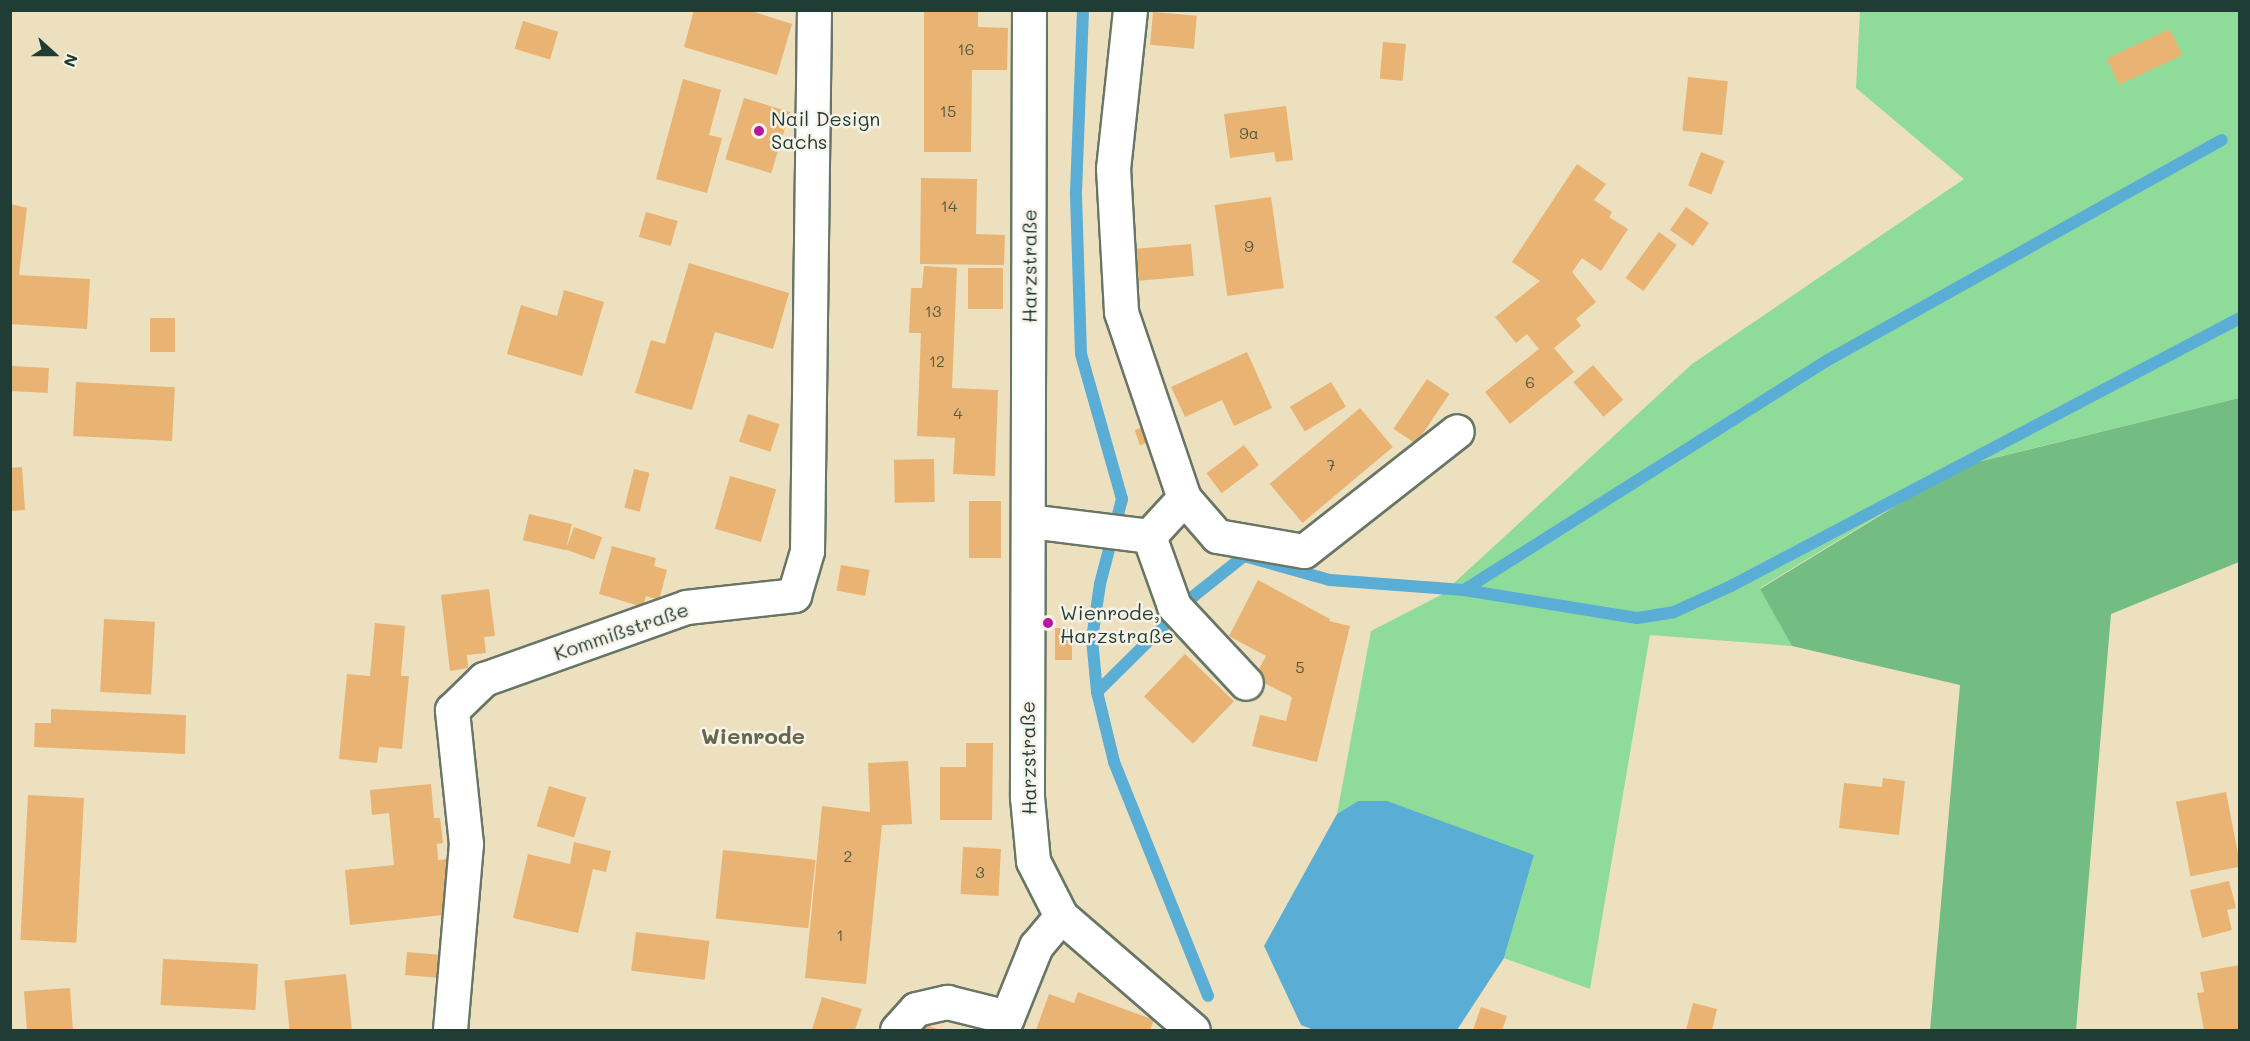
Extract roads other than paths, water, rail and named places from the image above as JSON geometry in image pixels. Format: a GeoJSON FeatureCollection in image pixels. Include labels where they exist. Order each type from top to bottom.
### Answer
{"type":"FeatureCollection","features":[{"type":"Feature","properties":{"kind":"street","name":"Kommißstraße"},"geometry":{"type":"LineString","coordinates":[[450,1030],[466,844],[452,710],[484,679],[686,607],[794,595],[807,551],[814,10]]}},
{"type":"Feature","properties":{"kind":"street","name":"Harzstraße"},"geometry":{"type":"LineString","coordinates":[[1029,10],[1027,797],[1033,861],[1061,916]]}},
{"type":"Feature","properties":{"kind":"street"},"geometry":{"type":"LineString","coordinates":[[1130,10],[1113,168],[1121,312],[1185,498],[1217,536],[1304,551],[1457,430]]}},
{"type":"Feature","properties":{"kind":"street"},"geometry":{"type":"LineString","coordinates":[[1029,521],[1142,535],[1185,498]]}},
{"type":"Feature","properties":{"kind":"street"},"geometry":{"type":"LineString","coordinates":[[1142,535],[1182,613],[1246,683]]}},
{"type":"Feature","properties":{"kind":"street"},"geometry":{"type":"LineString","coordinates":[[897,1030],[916,1009],[947,1002],[1004,1024],[1036,946],[1061,916],[1193,1030]]}},
{"type":"Feature","properties":{"kind":"water"},"geometry":{"type":"Polygon","coordinates":[[[1358,801],[1387,801],[1534,855],[1504,958],[1457,1030],[1314,1030],[1301,1025],[1264,946],[1337,814],[1358,801]]]}},
{"type":"Feature","properties":{"kind":"waterway"},"geometry":{"type":"LineString","coordinates":[[1083,10],[1076,195],[1081,354],[1122,499],[1100,584],[1092,639],[1097,692],[1114,762],[1208,996]]}},
{"type":"Feature","properties":{"kind":"waterway"},"geometry":{"type":"LineString","coordinates":[[1464,590],[1828,360],[2222,140]]}},
{"type":"Feature","properties":{"kind":"waterway"},"geometry":{"type":"LineString","coordinates":[[1097,692],[1195,595],[1244,556],[1330,580],[1464,590],[1637,618],[1674,612],[1731,586],[2240,318]]}},
{"type":"Feature","properties":{"kind":"place","name":"Nail Design Sachs"},"geometry":{"type":"Point","coordinates":[759,131]}},
{"type":"Feature","properties":{"kind":"place","name":"Wienrode, Harzstraße"},"geometry":{"type":"Point","coordinates":[1048,623]}},
{"type":"Feature","properties":{"kind":"district","name":"Wienrode"},"geometry":{"type":"Point","coordinates":[753,736]}}]}
